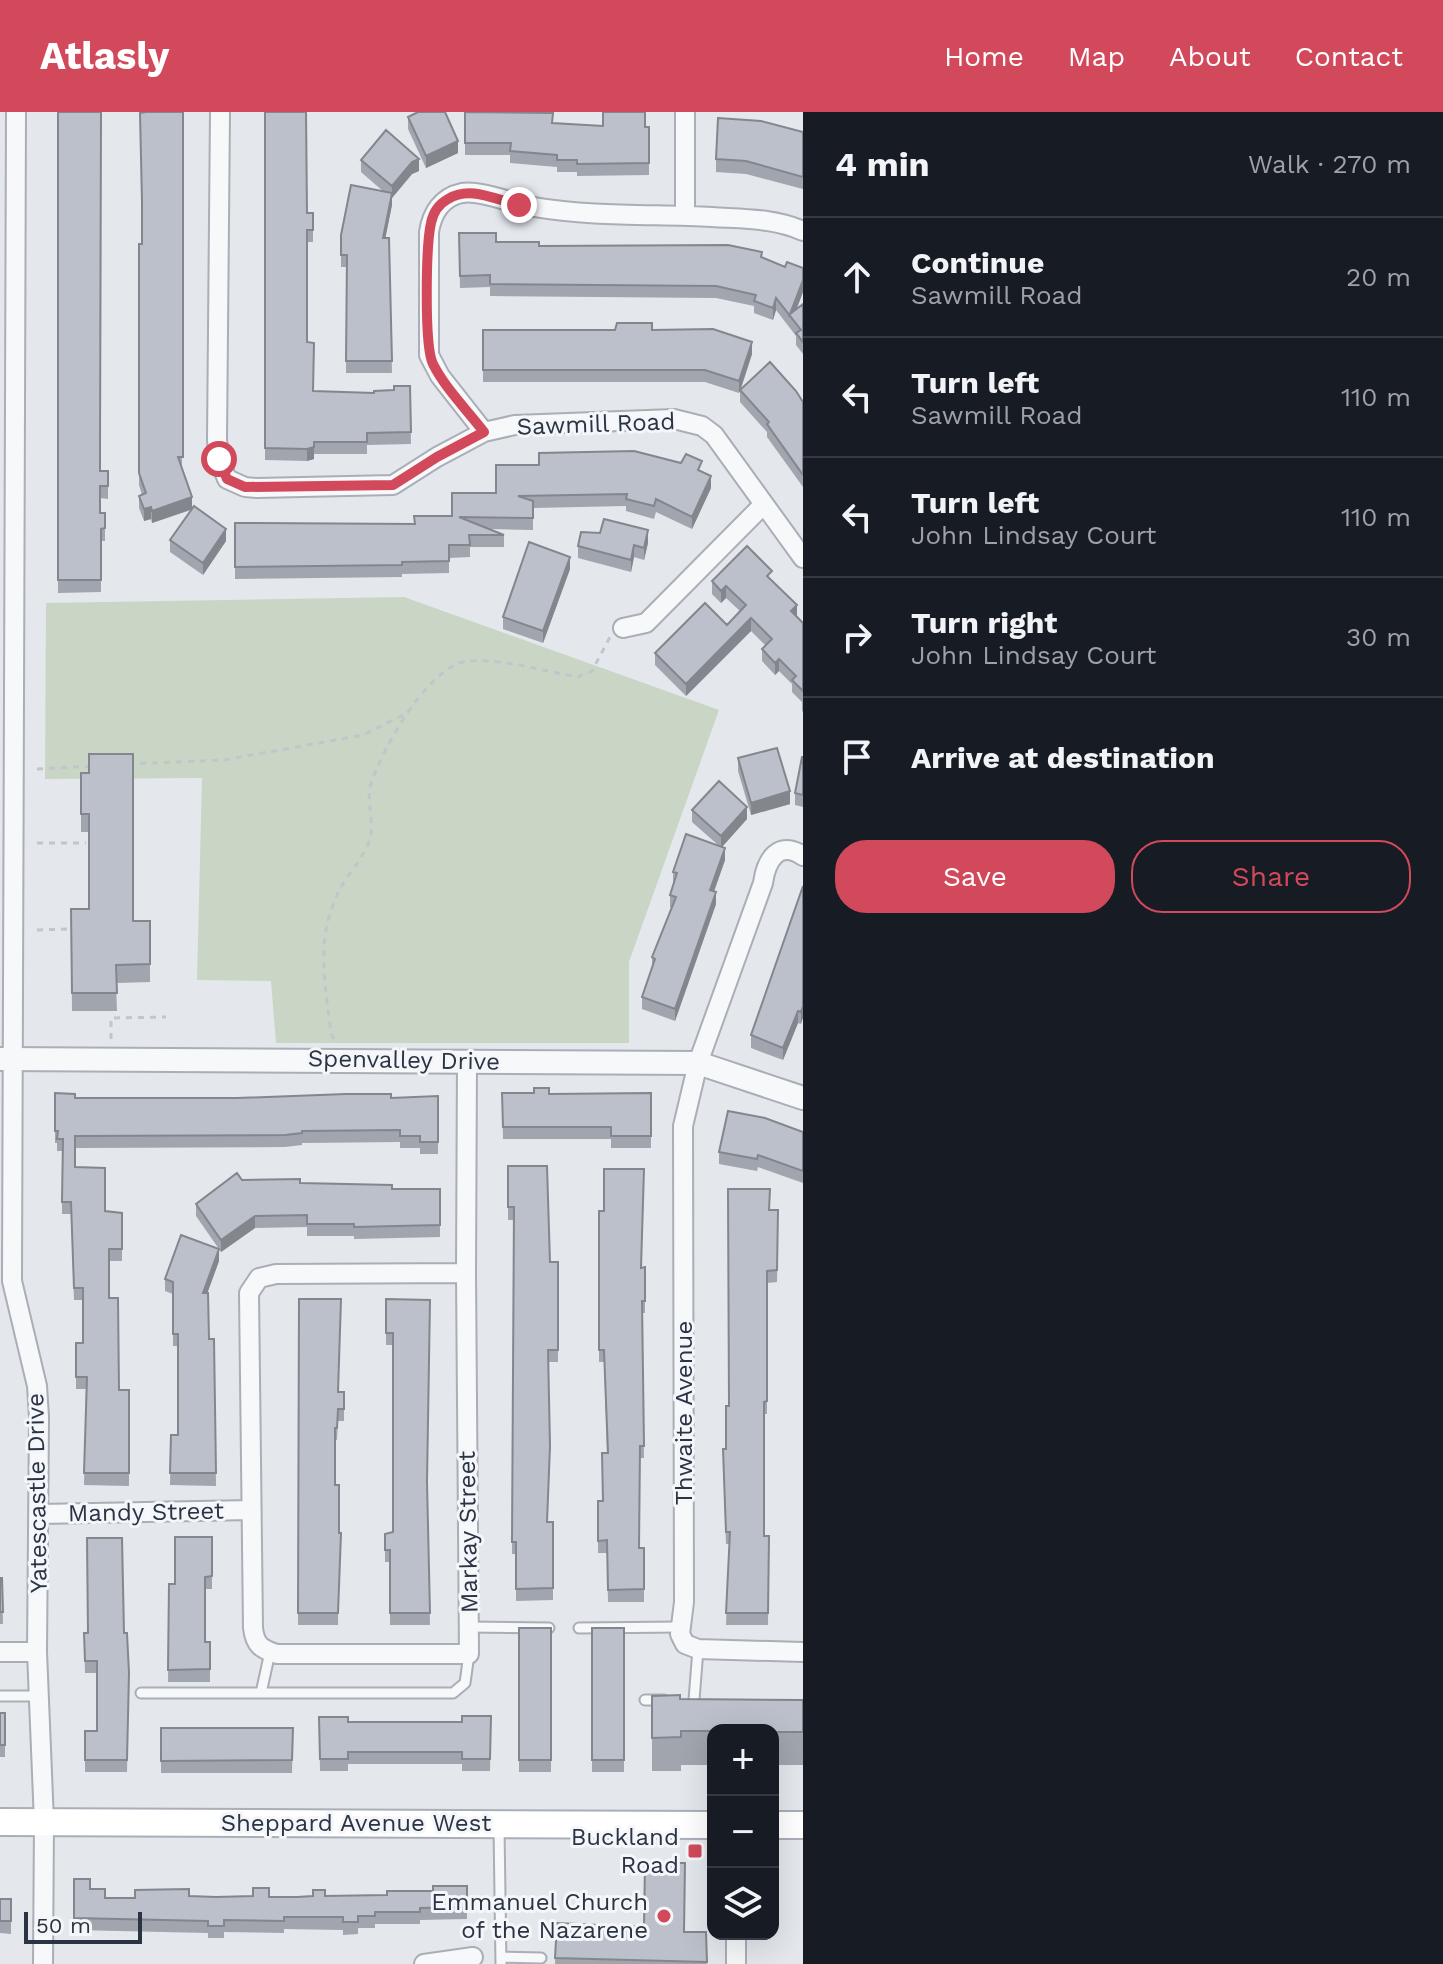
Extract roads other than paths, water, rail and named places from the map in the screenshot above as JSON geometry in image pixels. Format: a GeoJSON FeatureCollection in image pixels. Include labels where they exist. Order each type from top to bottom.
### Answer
{"type":"FeatureCollection","features":[{"type":"Feature","properties":{"kind":"main road","name":"Sheppard Avenue West"},"geometry":{"type":"LineString","coordinates":[[0,1822],[707,1825]]}},
{"type":"Feature","properties":{"kind":"main road"},"geometry":{"type":"LineString","coordinates":[[779,1825],[803,1825]]}},
{"type":"Feature","properties":{"kind":"street","name":"Yatescastle Drive"},"geometry":{"type":"LineString","coordinates":[[16,112],[8,488],[6,1281],[37,1386],[40,1514],[37,1652],[44,1822],[43,1964]]}},
{"type":"Feature","properties":{"kind":"street","name":"Sawmill Road"},"geometry":{"type":"LineString","coordinates":[[220,112],[217,440],[219,459],[227,479],[245,487],[257,488],[393,485],[484,432],[515,425],[674,419],[702,426],[714,435],[803,558]]}},
{"type":"Feature","properties":{"kind":"street"},"geometry":{"type":"LineString","coordinates":[[685,112],[685,215]]}},
{"type":"Feature","properties":{"kind":"street"},"geometry":{"type":"LineString","coordinates":[[484,432],[440,376],[429,355],[429,232],[432,218],[439,207],[454,195],[472,193],[563,212],[760,219],[803,231]]}},
{"type":"Feature","properties":{"kind":"street"},"geometry":{"type":"LineString","coordinates":[[623,628],[646,623],[764,504]]}},
{"type":"Feature","properties":{"kind":"street","name":"Thwaite Avenue"},"geometry":{"type":"LineString","coordinates":[[681,1627],[684,1602],[683,1126],[698,1063],[763,883],[768,859],[774,854],[788,851],[803,856]]}},
{"type":"Feature","properties":{"kind":"street","name":"Spenvalley Drive"},"geometry":{"type":"LineString","coordinates":[[7,1059],[698,1063],[803,1098]]}},
{"type":"Feature","properties":{"kind":"street","name":"Markay Street"},"geometry":{"type":"LineString","coordinates":[[467,1061],[469,1654]]}},
{"type":"Feature","properties":{"kind":"street"},"geometry":{"type":"LineString","coordinates":[[466,1273],[276,1274],[259,1278],[249,1293],[253,1628],[257,1645],[270,1652],[469,1654]]}},
{"type":"Feature","properties":{"kind":"street","name":"Mandy Street"},"geometry":{"type":"LineString","coordinates":[[40,1514],[251,1510]]}},
{"type":"Feature","properties":{"kind":"street"},"geometry":{"type":"LineString","coordinates":[[681,1627],[680,1634],[685,1644],[698,1649],[803,1652]]}},
{"type":"Feature","properties":{"kind":"street"},"geometry":{"type":"LineString","coordinates":[[0,1652],[37,1652]]}},
{"type":"Feature","properties":{"kind":"street"},"geometry":{"type":"LineString","coordinates":[[736,1940],[736,1964]]}},
{"type":"Feature","properties":{"kind":"street"},"geometry":{"type":"LineString","coordinates":[[424,1964],[473,1957]]}},
{"type":"Feature","properties":{"kind":"lane"},"geometry":{"type":"LineString","coordinates":[[469,1627],[549,1628]]}},
{"type":"Feature","properties":{"kind":"lane"},"geometry":{"type":"LineString","coordinates":[[579,1628],[681,1627]]}},
{"type":"Feature","properties":{"kind":"lane"},"geometry":{"type":"LineString","coordinates":[[694,1700],[698,1649]]}},
{"type":"Feature","properties":{"kind":"lane"},"geometry":{"type":"LineString","coordinates":[[261,1693],[270,1652]]}},
{"type":"Feature","properties":{"kind":"lane"},"geometry":{"type":"LineString","coordinates":[[141,1693],[453,1693],[465,1683],[469,1654]]}},
{"type":"Feature","properties":{"kind":"lane"},"geometry":{"type":"LineString","coordinates":[[0,1696],[38,1696]]}},
{"type":"Feature","properties":{"kind":"lane"},"geometry":{"type":"LineString","coordinates":[[645,1700],[670,1700]]}},
{"type":"Feature","properties":{"kind":"lane"},"geometry":{"type":"LineString","coordinates":[[682,1700],[709,1700]]}},
{"type":"Feature","properties":{"kind":"lane"},"geometry":{"type":"LineString","coordinates":[[499,1824],[501,1960],[541,1958]]}},
{"type":"Feature","properties":{"kind":"place","name":"Buckland Road"},"geometry":{"type":"Point","coordinates":[695,1851]}},
{"type":"Feature","properties":{"kind":"place","name":"Emmanuel Church of the Nazarene"},"geometry":{"type":"Point","coordinates":[664,1916]}}]}
